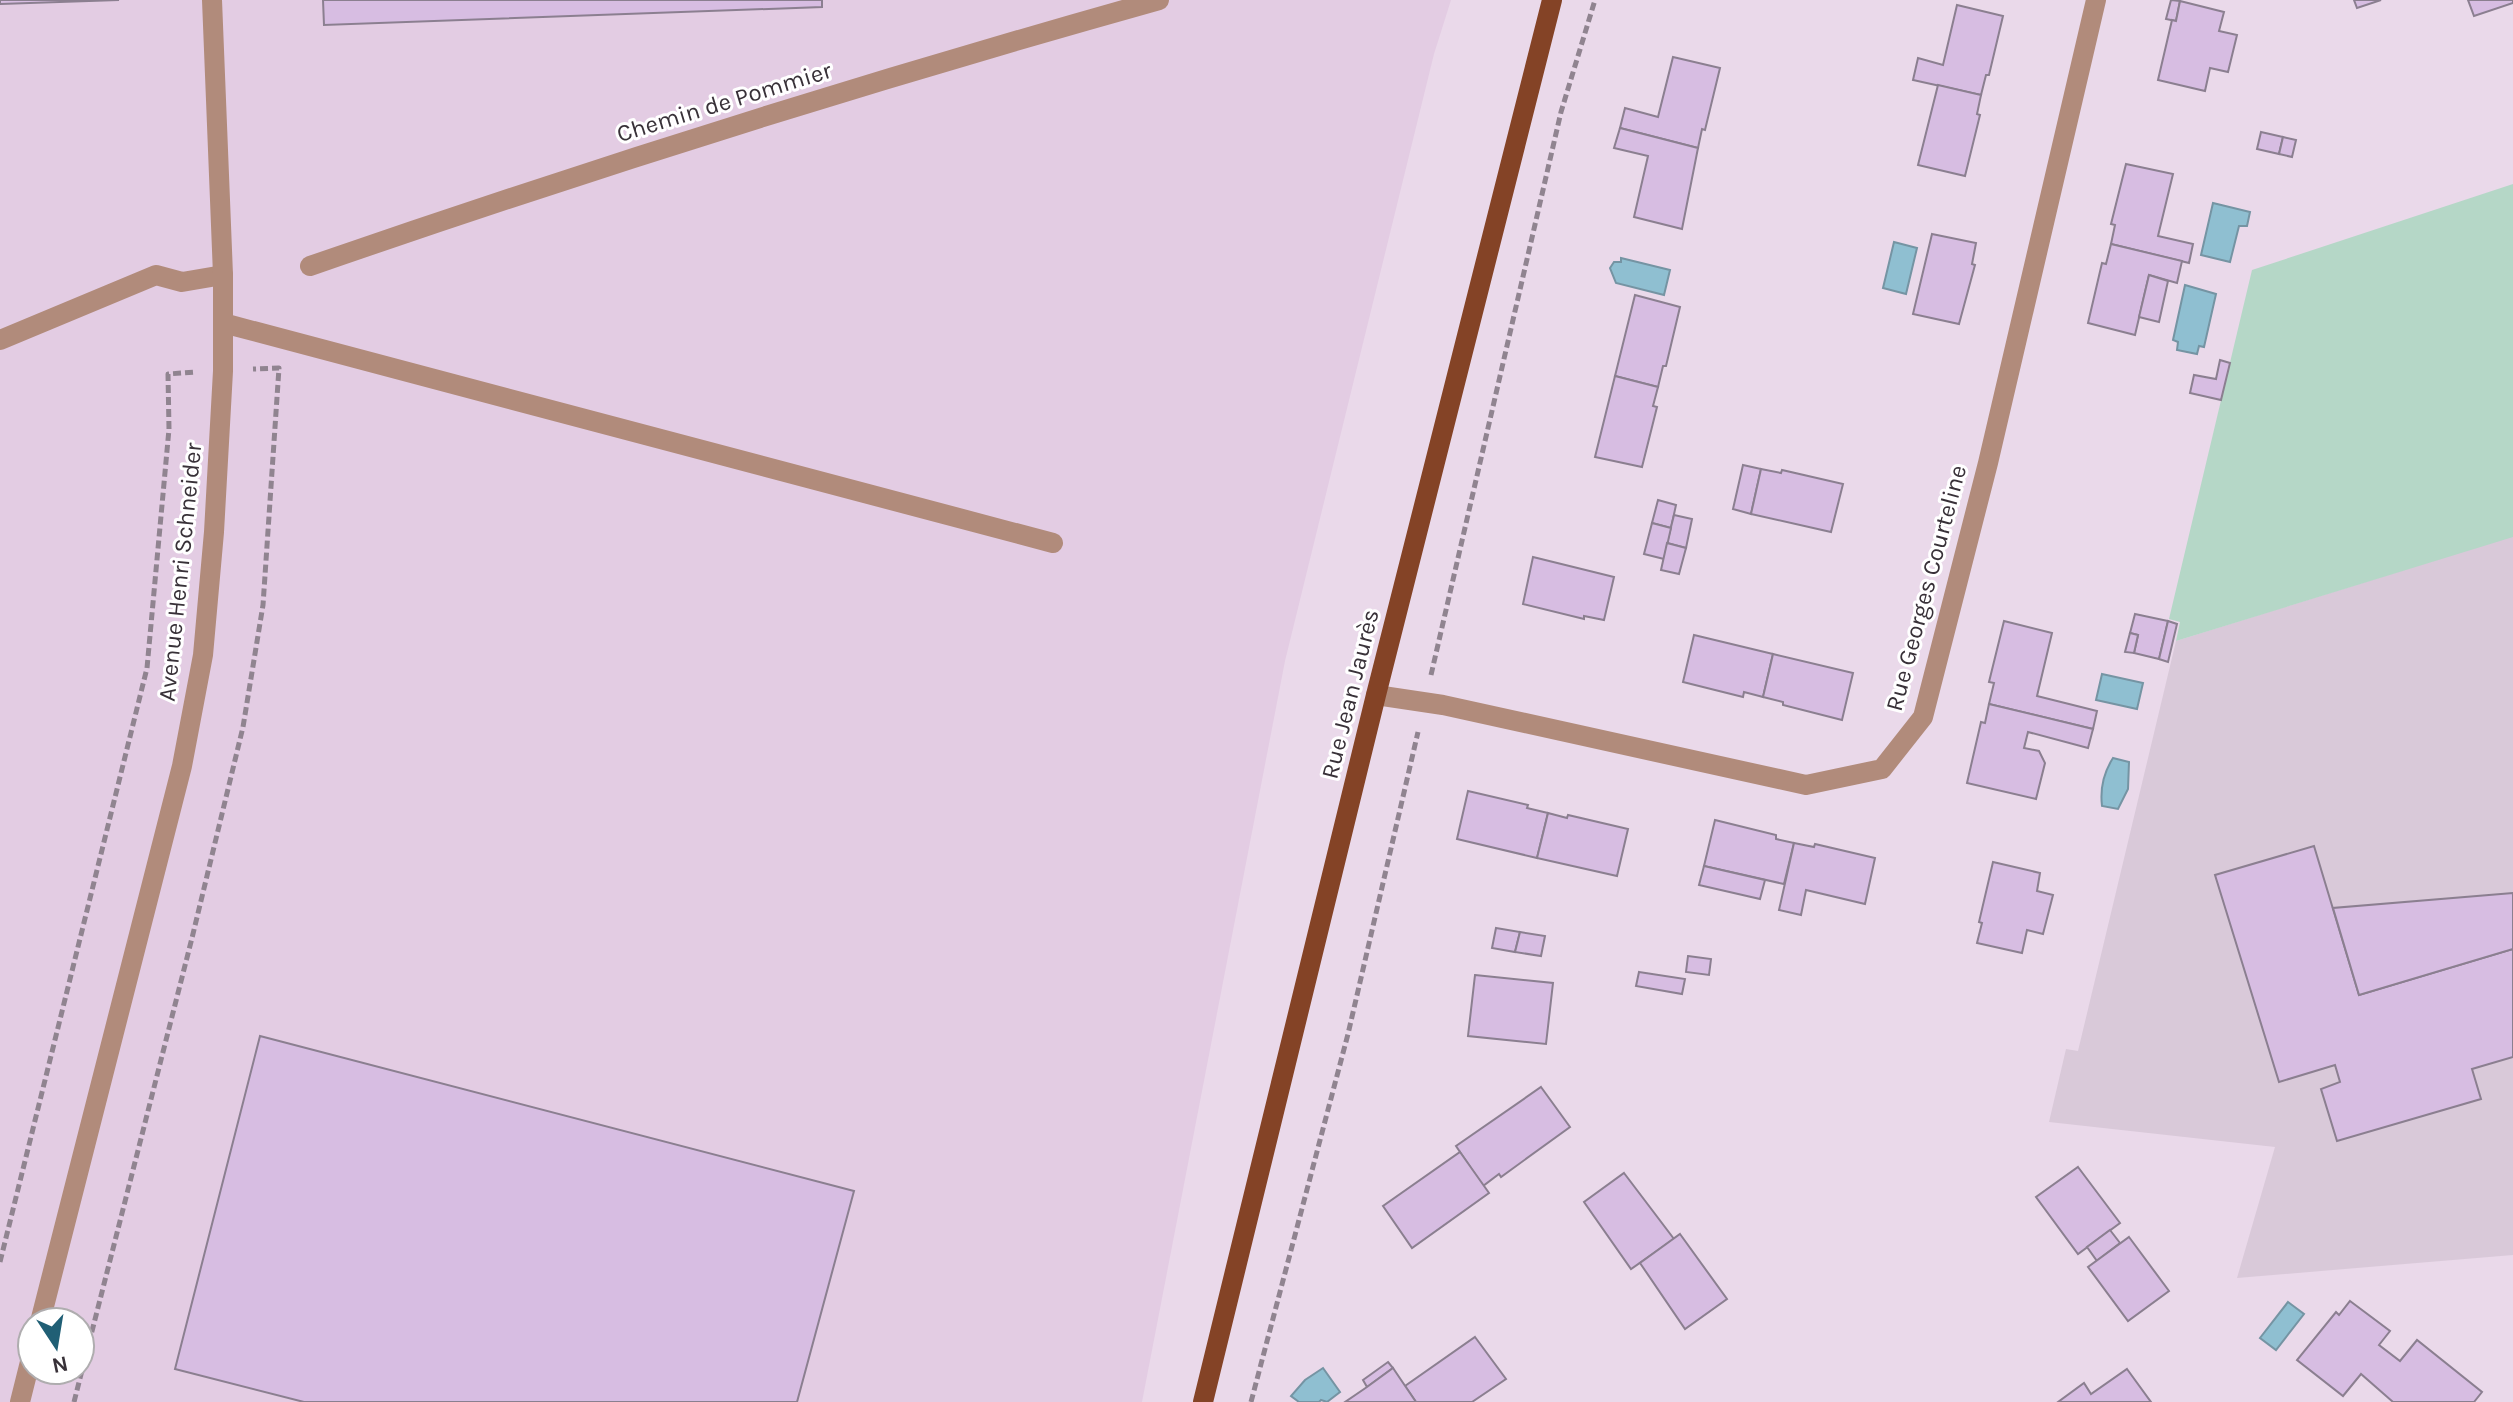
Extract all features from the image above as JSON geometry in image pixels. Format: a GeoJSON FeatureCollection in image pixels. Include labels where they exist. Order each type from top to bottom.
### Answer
{"type":"FeatureCollection","features":[{"type":"Feature","properties":{"kind":"main road","name":"Rue Jean Jaurès"},"geometry":{"type":"LineString","coordinates":[[1203,1402],[1376,695],[1552,0]]}},
{"type":"Feature","properties":{"kind":"street","name":"Avenue Henri Schneider"},"geometry":{"type":"LineString","coordinates":[[44,1306],[182,766],[204,640],[223,371],[223,275],[212,0]]}},
{"type":"Feature","properties":{"kind":"street","name":"Chemin de Pommier"},"geometry":{"type":"LineString","coordinates":[[310,266],[508,197],[707,133],[1159,0]]}},
{"type":"Feature","properties":{"kind":"street","name":"Rue Georges Courteline"},"geometry":{"type":"LineString","coordinates":[[1376,695],[1443,705],[1806,785],[1882,769],[1923,717],[1988,463],[2096,0]]}},
{"type":"Feature","properties":{"kind":"street"},"geometry":{"type":"LineString","coordinates":[[0,340],[156,275],[182,282],[223,275]]}},
{"type":"Feature","properties":{"kind":"street"},"geometry":{"type":"LineString","coordinates":[[223,323],[1053,543]]}},
{"type":"Feature","properties":{"kind":"path"},"geometry":{"type":"LineString","coordinates":[[0,1262],[147,668],[169,429],[168,374],[279,368],[263,605],[243,727],[74,1402]]}},
{"type":"Feature","properties":{"kind":"shaded area"},"geometry":{"type":"Polygon","coordinates":[[[0,0],[1451,0],[1434,54],[1285,661],[1142,1402],[0,1402],[0,0]]]}},
{"type":"Feature","properties":{"kind":"shaded area"},"geometry":{"type":"Polygon","coordinates":[[[2513,536],[2513,1255],[2237,1278],[2275,1147],[2049,1122],[2066,1049],[2078,1051],[2176,641],[2513,536]]]}},
{"type":"Feature","properties":{"kind":"green space"},"geometry":{"type":"Polygon","coordinates":[[[2513,184],[2513,537],[2176,641],[2180,622],[2169,619],[2252,270],[2513,184]]]}},
{"type":"Feature","properties":{"kind":"water"},"geometry":{"type":"Polygon","coordinates":[[[2213,203],[2250,212],[2247,226],[2239,226],[2230,262],[2201,255],[2213,203]]]}},
{"type":"Feature","properties":{"kind":"water"},"geometry":{"type":"Polygon","coordinates":[[[1894,242],[1917,248],[1906,294],[1883,288],[1894,242]]]}},
{"type":"Feature","properties":{"kind":"water"},"geometry":{"type":"Polygon","coordinates":[[[1621,258],[1670,270],[1664,295],[1616,283],[1610,268],[1614,262],[1621,262],[1621,258]]]}},
{"type":"Feature","properties":{"kind":"water"},"geometry":{"type":"Polygon","coordinates":[[[2185,285],[2216,294],[2204,347],[2199,346],[2197,354],[2177,350],[2178,342],[2173,340],[2185,285]]]}},
{"type":"Feature","properties":{"kind":"water"},"geometry":{"type":"Polygon","coordinates":[[[2102,674],[2143,683],[2137,709],[2096,700],[2102,674]]]}},
{"type":"Feature","properties":{"kind":"water"},"geometry":{"type":"Polygon","coordinates":[[[2113,758],[2129,762],[2128,789],[2118,809],[2102,806],[2103,781],[2113,758]]]}},
{"type":"Feature","properties":{"kind":"water"},"geometry":{"type":"Polygon","coordinates":[[[2288,1302],[2304,1314],[2276,1350],[2260,1338],[2288,1302]]]}},
{"type":"Feature","properties":{"kind":"water"},"geometry":{"type":"Polygon","coordinates":[[[1323,1368],[1340,1392],[1327,1402],[1299,1402],[1291,1396],[1305,1380],[1323,1368]]]}},
{"type":"Feature","properties":{"kind":"building"},"geometry":{"type":"Polygon","coordinates":[[[0,0],[119,0],[0,4],[0,0]]]}},
{"type":"Feature","properties":{"kind":"building"},"geometry":{"type":"Polygon","coordinates":[[[323,0],[822,0],[822,7],[324,25],[323,0]]]}},
{"type":"Feature","properties":{"kind":"building"},"geometry":{"type":"Polygon","coordinates":[[[2171,0],[2180,1],[2176,21],[2166,19],[2171,0]]]}},
{"type":"Feature","properties":{"kind":"building"},"geometry":{"type":"Polygon","coordinates":[[[2354,0],[2381,0],[2357,8],[2354,0]]]}},
{"type":"Feature","properties":{"kind":"building"},"geometry":{"type":"Polygon","coordinates":[[[2468,0],[2513,0],[2513,3],[2474,16],[2468,0]]]}},
{"type":"Feature","properties":{"kind":"building"},"geometry":{"type":"Polygon","coordinates":[[[2180,1],[2224,12],[2219,31],[2237,35],[2228,72],[2210,68],[2205,91],[2158,80],[2172,20],[2176,21],[2180,1]]]}},
{"type":"Feature","properties":{"kind":"building"},"geometry":{"type":"Polygon","coordinates":[[[1957,5],[2003,16],[1981,95],[1913,80],[1918,58],[1943,65],[1957,5]]]}},
{"type":"Feature","properties":{"kind":"building"},"geometry":{"type":"Polygon","coordinates":[[[1673,57],[1720,68],[1698,148],[1620,128],[1625,108],[1658,117],[1673,57]]]}},
{"type":"Feature","properties":{"kind":"building"},"geometry":{"type":"Polygon","coordinates":[[[1938,85],[1981,95],[1977,114],[1980,115],[1965,176],[1918,165],[1938,85]]]}},
{"type":"Feature","properties":{"kind":"building"},"geometry":{"type":"Polygon","coordinates":[[[1620,128],[1698,148],[1682,229],[1634,217],[1648,156],[1614,148],[1620,128]]]}},
{"type":"Feature","properties":{"kind":"building"},"geometry":{"type":"Polygon","coordinates":[[[2261,132],[2283,137],[2279,154],[2257,149],[2261,132]]]}},
{"type":"Feature","properties":{"kind":"building"},"geometry":{"type":"Polygon","coordinates":[[[2283,137],[2296,140],[2292,157],[2279,154],[2283,137]]]}},
{"type":"Feature","properties":{"kind":"building"},"geometry":{"type":"Polygon","coordinates":[[[2126,164],[2173,174],[2158,236],[2193,244],[2189,263],[2111,244],[2115,225],[2111,224],[2126,164]]]}},
{"type":"Feature","properties":{"kind":"building"},"geometry":{"type":"Polygon","coordinates":[[[1932,234],[1976,243],[1972,264],[1975,265],[1959,324],[1913,314],[1932,234]]]}},
{"type":"Feature","properties":{"kind":"building"},"geometry":{"type":"Polygon","coordinates":[[[2111,244],[2182,261],[2177,283],[2149,275],[2135,335],[2088,323],[2102,263],[2106,264],[2111,244]]]}},
{"type":"Feature","properties":{"kind":"building"},"geometry":{"type":"Polygon","coordinates":[[[2149,275],[2168,281],[2159,322],[2139,317],[2149,275]]]}},
{"type":"Feature","properties":{"kind":"building"},"geometry":{"type":"Polygon","coordinates":[[[1635,295],[1680,307],[1658,387],[1615,376],[1635,295]]]}},
{"type":"Feature","properties":{"kind":"building"},"geometry":{"type":"Polygon","coordinates":[[[2220,360],[2230,363],[2221,400],[2190,393],[2194,375],[2216,379],[2220,360]]]}},
{"type":"Feature","properties":{"kind":"building"},"geometry":{"type":"Polygon","coordinates":[[[1615,376],[1658,387],[1653,406],[1657,407],[1642,467],[1595,457],[1615,376]]]}},
{"type":"Feature","properties":{"kind":"building"},"geometry":{"type":"Polygon","coordinates":[[[1743,465],[1761,469],[1751,514],[1733,509],[1743,465]]]}},
{"type":"Feature","properties":{"kind":"building"},"geometry":{"type":"Polygon","coordinates":[[[1761,469],[1781,473],[1782,470],[1843,484],[1831,532],[1751,514],[1761,469]]]}},
{"type":"Feature","properties":{"kind":"building"},"geometry":{"type":"Polygon","coordinates":[[[1658,500],[1676,505],[1671,528],[1652,523],[1658,500]]]}},
{"type":"Feature","properties":{"kind":"building"},"geometry":{"type":"Polygon","coordinates":[[[1674,515],[1692,519],[1686,548],[1667,543],[1674,515]]]}},
{"type":"Feature","properties":{"kind":"building"},"geometry":{"type":"Polygon","coordinates":[[[1652,523],[1671,528],[1664,559],[1644,554],[1652,523]]]}},
{"type":"Feature","properties":{"kind":"building"},"geometry":{"type":"Polygon","coordinates":[[[1667,543],[1686,548],[1679,574],[1661,570],[1667,543]]]}},
{"type":"Feature","properties":{"kind":"building"},"geometry":{"type":"Polygon","coordinates":[[[1533,557],[1614,577],[1604,620],[1584,616],[1584,619],[1523,604],[1533,557]]]}},
{"type":"Feature","properties":{"kind":"building"},"geometry":{"type":"Polygon","coordinates":[[[2135,614],[2168,621],[2159,659],[2134,653],[2138,635],[2130,633],[2135,614]]]}},
{"type":"Feature","properties":{"kind":"building"},"geometry":{"type":"Polygon","coordinates":[[[2004,621],[2052,633],[2037,696],[2097,711],[2093,729],[1989,704],[1994,683],[1989,682],[2004,621]]]}},
{"type":"Feature","properties":{"kind":"building"},"geometry":{"type":"Polygon","coordinates":[[[2168,621],[2177,624],[2168,662],[2159,659],[2168,621]]]}},
{"type":"Feature","properties":{"kind":"building"},"geometry":{"type":"Polygon","coordinates":[[[2130,633],[2138,635],[2134,653],[2125,652],[2130,633]]]}},
{"type":"Feature","properties":{"kind":"building"},"geometry":{"type":"Polygon","coordinates":[[[1694,635],[1773,654],[1763,697],[1744,692],[1743,697],[1683,682],[1694,635]]]}},
{"type":"Feature","properties":{"kind":"building"},"geometry":{"type":"Polygon","coordinates":[[[1773,654],[1853,673],[1842,720],[1763,697],[1773,654]]]}},
{"type":"Feature","properties":{"kind":"building"},"geometry":{"type":"Polygon","coordinates":[[[1989,704],[2093,729],[2088,748],[2028,732],[2024,748],[2039,751],[2045,763],[2036,799],[1967,783],[1981,722],[1985,723],[1989,704]]]}},
{"type":"Feature","properties":{"kind":"building"},"geometry":{"type":"Polygon","coordinates":[[[1468,791],[1528,805],[1527,808],[1548,813],[1537,858],[1457,839],[1468,791]]]}},
{"type":"Feature","properties":{"kind":"building"},"geometry":{"type":"Polygon","coordinates":[[[1548,813],[1628,829],[1617,876],[1537,858],[1548,813]]]}},
{"type":"Feature","properties":{"kind":"building"},"geometry":{"type":"Polygon","coordinates":[[[1715,820],[1776,835],[1776,839],[1794,843],[1784,884],[1704,866],[1715,820]]]}},
{"type":"Feature","properties":{"kind":"building"},"geometry":{"type":"Polygon","coordinates":[[[1794,843],[1814,847],[1815,844],[1875,858],[1865,904],[1806,890],[1801,915],[1779,910],[1794,843]]]}},
{"type":"Feature","properties":{"kind":"building"},"geometry":{"type":"Polygon","coordinates":[[[2314,846],[2359,995],[2513,949],[2513,1057],[2472,1069],[2481,1099],[2337,1141],[2321,1089],[2340,1082],[2335,1065],[2279,1082],[2215,875],[2314,846]]]}},
{"type":"Feature","properties":{"kind":"building"},"geometry":{"type":"Polygon","coordinates":[[[1993,862],[2040,873],[2037,891],[2053,895],[2043,934],[2027,930],[2022,953],[1977,943],[1993,862]]]}},
{"type":"Feature","properties":{"kind":"building"},"geometry":{"type":"Polygon","coordinates":[[[1704,866],[1765,880],[1760,899],[1699,885],[1704,866]]]}},
{"type":"Feature","properties":{"kind":"building"},"geometry":{"type":"Polygon","coordinates":[[[2513,893],[2513,949],[2359,995],[2333,908],[2513,893]]]}},
{"type":"Feature","properties":{"kind":"building"},"geometry":{"type":"Polygon","coordinates":[[[1496,928],[1520,932],[1515,952],[1492,948],[1496,928]]]}},
{"type":"Feature","properties":{"kind":"building"},"geometry":{"type":"Polygon","coordinates":[[[1520,932],[1545,936],[1541,956],[1515,952],[1520,932]]]}},
{"type":"Feature","properties":{"kind":"building"},"geometry":{"type":"Polygon","coordinates":[[[1688,956],[1711,959],[1709,975],[1686,972],[1688,956]]]}},
{"type":"Feature","properties":{"kind":"building"},"geometry":{"type":"Polygon","coordinates":[[[1639,972],[1685,979],[1682,994],[1636,986],[1639,972]]]}},
{"type":"Feature","properties":{"kind":"building"},"geometry":{"type":"Polygon","coordinates":[[[1475,975],[1553,983],[1546,1044],[1468,1036],[1475,975]]]}},
{"type":"Feature","properties":{"kind":"building"},"geometry":{"type":"Polygon","coordinates":[[[260,1036],[854,1191],[797,1402],[304,1402],[175,1369],[260,1036]]]}},
{"type":"Feature","properties":{"kind":"building"},"geometry":{"type":"Polygon","coordinates":[[[1541,1087],[1570,1127],[1501,1177],[1499,1174],[1483,1186],[1456,1146],[1541,1087]]]}},
{"type":"Feature","properties":{"kind":"building"},"geometry":{"type":"Polygon","coordinates":[[[1460,1152],[1489,1193],[1412,1248],[1383,1206],[1460,1152]]]}},
{"type":"Feature","properties":{"kind":"building"},"geometry":{"type":"Polygon","coordinates":[[[2078,1167],[2120,1223],[2078,1254],[2036,1197],[2078,1167]]]}},
{"type":"Feature","properties":{"kind":"building"},"geometry":{"type":"Polygon","coordinates":[[[1624,1173],[1674,1239],[1631,1269],[1584,1202],[1624,1173]]]}},
{"type":"Feature","properties":{"kind":"building"},"geometry":{"type":"Polygon","coordinates":[[[2110,1230],[2120,1243],[2097,1261],[2087,1247],[2110,1230]]]}},
{"type":"Feature","properties":{"kind":"building"},"geometry":{"type":"Polygon","coordinates":[[[1680,1234],[1727,1299],[1685,1329],[1640,1263],[1680,1234]]]}},
{"type":"Feature","properties":{"kind":"building"},"geometry":{"type":"Polygon","coordinates":[[[2129,1237],[2169,1291],[2128,1321],[2088,1267],[2129,1237]]]}},
{"type":"Feature","properties":{"kind":"building"},"geometry":{"type":"Polygon","coordinates":[[[2350,1301],[2390,1331],[2379,1345],[2400,1361],[2417,1340],[2482,1392],[2474,1402],[2393,1402],[2361,1374],[2343,1396],[2297,1360],[2336,1312],[2339,1315],[2350,1301]]]}},
{"type":"Feature","properties":{"kind":"building"},"geometry":{"type":"Polygon","coordinates":[[[1475,1337],[1506,1379],[1472,1402],[1416,1402],[1405,1386],[1475,1337]]]}},
{"type":"Feature","properties":{"kind":"building"},"geometry":{"type":"Polygon","coordinates":[[[1388,1362],[1393,1368],[1367,1387],[1363,1380],[1388,1362]]]}},
{"type":"Feature","properties":{"kind":"building"},"geometry":{"type":"Polygon","coordinates":[[[1393,1368],[1416,1402],[1345,1402],[1367,1387],[1393,1368]]]}},
{"type":"Feature","properties":{"kind":"building"},"geometry":{"type":"Polygon","coordinates":[[[2127,1369],[2151,1402],[2058,1402],[2084,1383],[2091,1394],[2127,1369]]]}}]}
